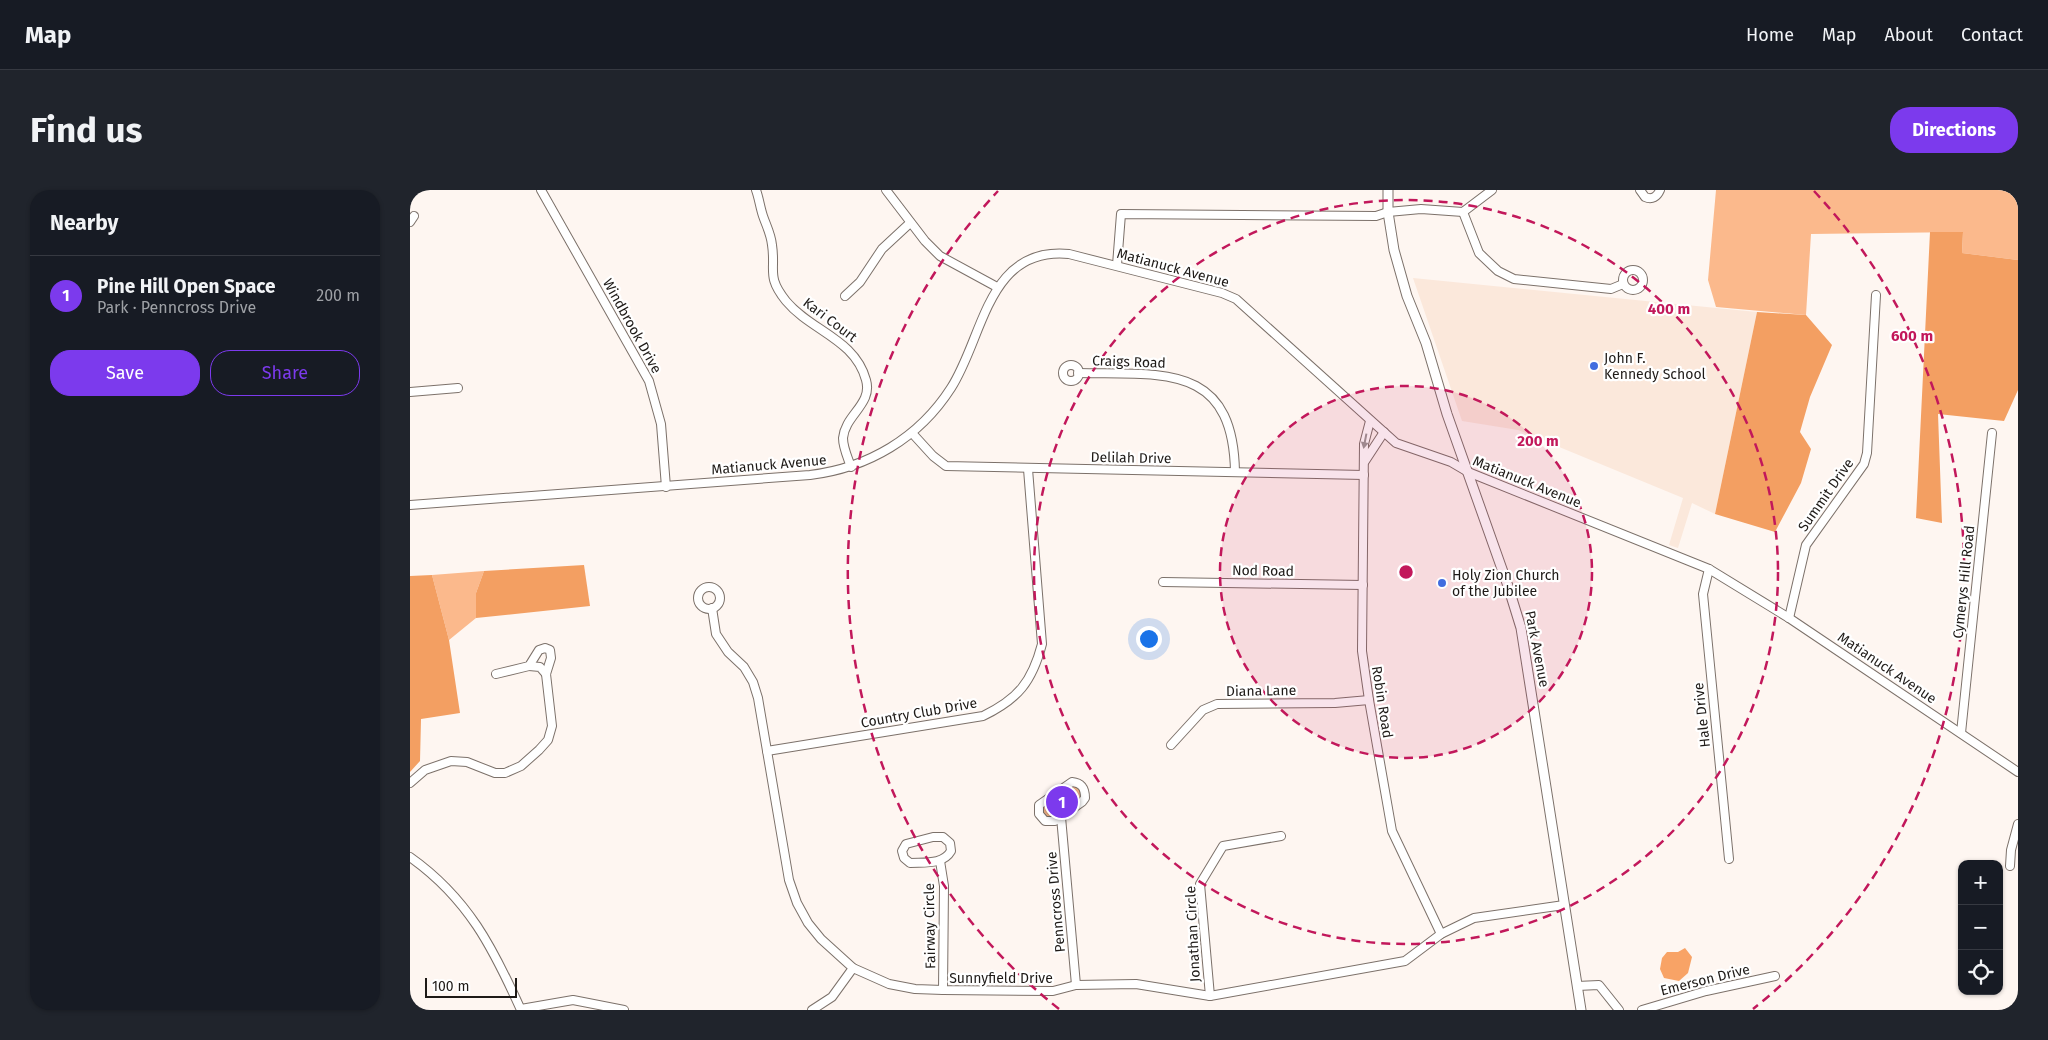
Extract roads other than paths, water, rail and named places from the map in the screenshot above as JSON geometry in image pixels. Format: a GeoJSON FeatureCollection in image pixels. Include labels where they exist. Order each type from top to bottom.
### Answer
{"type":"FeatureCollection","features":[{"type":"Feature","properties":{"kind":"main road","name":"Park Avenue"},"geometry":{"type":"LineString","coordinates":[[1388,190],[1388,212],[1394,250],[1407,296],[1426,343],[1440,395],[1521,628],[1581,1010]]}},
{"type":"Feature","properties":{"kind":"street","name":"Windbrook Drive"},"geometry":{"type":"LineString","coordinates":[[541,190],[649,381],[661,424],[666,487]]}},
{"type":"Feature","properties":{"kind":"street","name":"Kari Court"},"geometry":{"type":"LineString","coordinates":[[756,190],[771,237],[772,276],[778,289],[794,309],[849,349],[857,359],[865,377],[867,388],[865,398],[848,424],[844,436],[844,447],[851,467]]}},
{"type":"Feature","properties":{"kind":"street"},"geometry":{"type":"LineString","coordinates":[[886,190],[910,223],[940,256],[997,287]]}},
{"type":"Feature","properties":{"kind":"street"},"geometry":{"type":"LineString","coordinates":[[1117,266],[1121,214],[1376,216],[1388,212],[1421,209],[1463,212],[1492,190]]}},
{"type":"Feature","properties":{"kind":"street"},"geometry":{"type":"LineString","coordinates":[[1640,190],[1645,197],[1651,198],[1657,196],[1660,190]]}},
{"type":"Feature","properties":{"kind":"street"},"geometry":{"type":"LineString","coordinates":[[1463,212],[1479,253],[1485,261],[1514,279],[1611,289],[1624,284]]}},
{"type":"Feature","properties":{"kind":"street"},"geometry":{"type":"LineString","coordinates":[[845,296],[860,282],[882,248],[910,223]]}},
{"type":"Feature","properties":{"kind":"street","name":"Matianuck Avenue"},"geometry":{"type":"LineString","coordinates":[[410,505],[810,475],[851,467],[881,454],[912,432],[935,410],[956,381],[997,287],[1017,267],[1046,255],[1069,254],[1222,293],[1236,299],[1293,348],[1370,421],[1396,442],[1450,462],[1468,472],[1709,569],[1789,618],[2018,772]]}},
{"type":"Feature","properties":{"kind":"street","name":"Summit Drive"},"geometry":{"type":"LineString","coordinates":[[1789,618],[1806,546],[1864,464],[1876,295]]}},
{"type":"Feature","properties":{"kind":"street","name":"Craigs Road"},"geometry":{"type":"LineString","coordinates":[[1078,373],[1174,376],[1195,385],[1210,396],[1220,408],[1230,427],[1234,444],[1235,472]]}},
{"type":"Feature","properties":{"kind":"street"},"geometry":{"type":"LineString","coordinates":[[410,392],[458,388]]}},
{"type":"Feature","properties":{"kind":"street","name":"Robin Road"},"geometry":{"type":"LineString","coordinates":[[1370,421],[1364,444],[1362,651],[1392,831],[1441,934]]}},
{"type":"Feature","properties":{"kind":"street","name":"Delilah Drive"},"geometry":{"type":"LineString","coordinates":[[912,432],[946,466],[1364,475]]}},
{"type":"Feature","properties":{"kind":"street","name":"Robin Road"},"geometry":{"type":"LineString","coordinates":[[1365,462],[1384,432]]}},
{"type":"Feature","properties":{"kind":"street","name":"Cymerys Hill Road"},"geometry":{"type":"LineString","coordinates":[[1961,734],[1992,433]]}},
{"type":"Feature","properties":{"kind":"street","name":"Country Club Drive"},"geometry":{"type":"LineString","coordinates":[[767,751],[983,716],[1000,708],[1027,684],[1036,666],[1042,644],[1028,469]]}},
{"type":"Feature","properties":{"kind":"street","name":"Hale Drive"},"geometry":{"type":"LineString","coordinates":[[1709,569],[1703,594],[1729,860]]}},
{"type":"Feature","properties":{"kind":"street","name":"Nod Road"},"geometry":{"type":"LineString","coordinates":[[1163,582],[1363,585]]}},
{"type":"Feature","properties":{"kind":"street","name":"Sunnyfield Drive"},"geometry":{"type":"LineString","coordinates":[[712,608],[716,634],[728,652],[744,668],[753,682],[758,698],[788,880],[797,903],[808,923],[821,939],[853,968],[889,984],[915,989],[1053,991],[1076,985],[1136,984],[1210,996],[1405,961],[1441,934],[1474,918],[1564,905]]}},
{"type":"Feature","properties":{"kind":"street"},"geometry":{"type":"LineString","coordinates":[[410,783],[425,770],[451,762],[474,764],[500,774],[510,772],[521,766],[545,744],[551,732],[546,674],[551,658],[548,649],[539,650],[529,666]]}},
{"type":"Feature","properties":{"kind":"street"},"geometry":{"type":"LineString","coordinates":[[496,674],[529,666],[540,667],[546,674]]}},
{"type":"Feature","properties":{"kind":"street","name":"Diana Lane"},"geometry":{"type":"LineString","coordinates":[[1170,745],[1199,714],[1217,704],[1334,703],[1369,700]]}},
{"type":"Feature","properties":{"kind":"street"},"geometry":{"type":"LineString","coordinates":[[1069,784],[1080,784],[1085,792],[1085,798],[1061,817],[1055,821],[1045,821],[1039,814],[1039,805],[1069,784]]}},
{"type":"Feature","properties":{"kind":"street","name":"Penncross Drive"},"geometry":{"type":"LineString","coordinates":[[1061,817],[1076,985]]}},
{"type":"Feature","properties":{"kind":"street"},"geometry":{"type":"LineString","coordinates":[[2010,866],[2011,850],[2018,824]]}},
{"type":"Feature","properties":{"kind":"street","name":"Jonathan Circle"},"geometry":{"type":"LineString","coordinates":[[1210,996],[1200,884],[1222,846],[1281,836]]}},
{"type":"Feature","properties":{"kind":"street"},"geometry":{"type":"LineString","coordinates":[[943,837],[950,843],[951,851],[946,858],[940,861],[910,863],[904,858],[903,847],[910,842],[943,837]]}},
{"type":"Feature","properties":{"kind":"street"},"geometry":{"type":"LineString","coordinates":[[410,857],[448,888],[475,922],[505,975],[521,1010],[573,1000],[624,1010]]}},
{"type":"Feature","properties":{"kind":"street","name":"Fairway Circle"},"geometry":{"type":"LineString","coordinates":[[940,861],[944,886],[943,990]]}},
{"type":"Feature","properties":{"kind":"street"},"geometry":{"type":"LineString","coordinates":[[812,1010],[832,997],[853,968]]}},
{"type":"Feature","properties":{"kind":"street","name":"Emerson Drive"},"geometry":{"type":"LineString","coordinates":[[1642,1010],[1706,991],[1775,976]]}},
{"type":"Feature","properties":{"kind":"street"},"geometry":{"type":"LineString","coordinates":[[1577,986],[1598,985],[1619,1010]]}},
{"type":"Feature","properties":{"kind":"place","name":"John F. Kennedy School"},"geometry":{"type":"Point","coordinates":[1594,366]}},
{"type":"Feature","properties":{"kind":"place","name":"Holy Zion Church of the Jubilee"},"geometry":{"type":"Point","coordinates":[1442,583]}},
{"type":"Feature","properties":{"kind":"place","name":"Pine Hill Open Space"},"geometry":{"type":"Point","coordinates":[1062,802]}}]}
